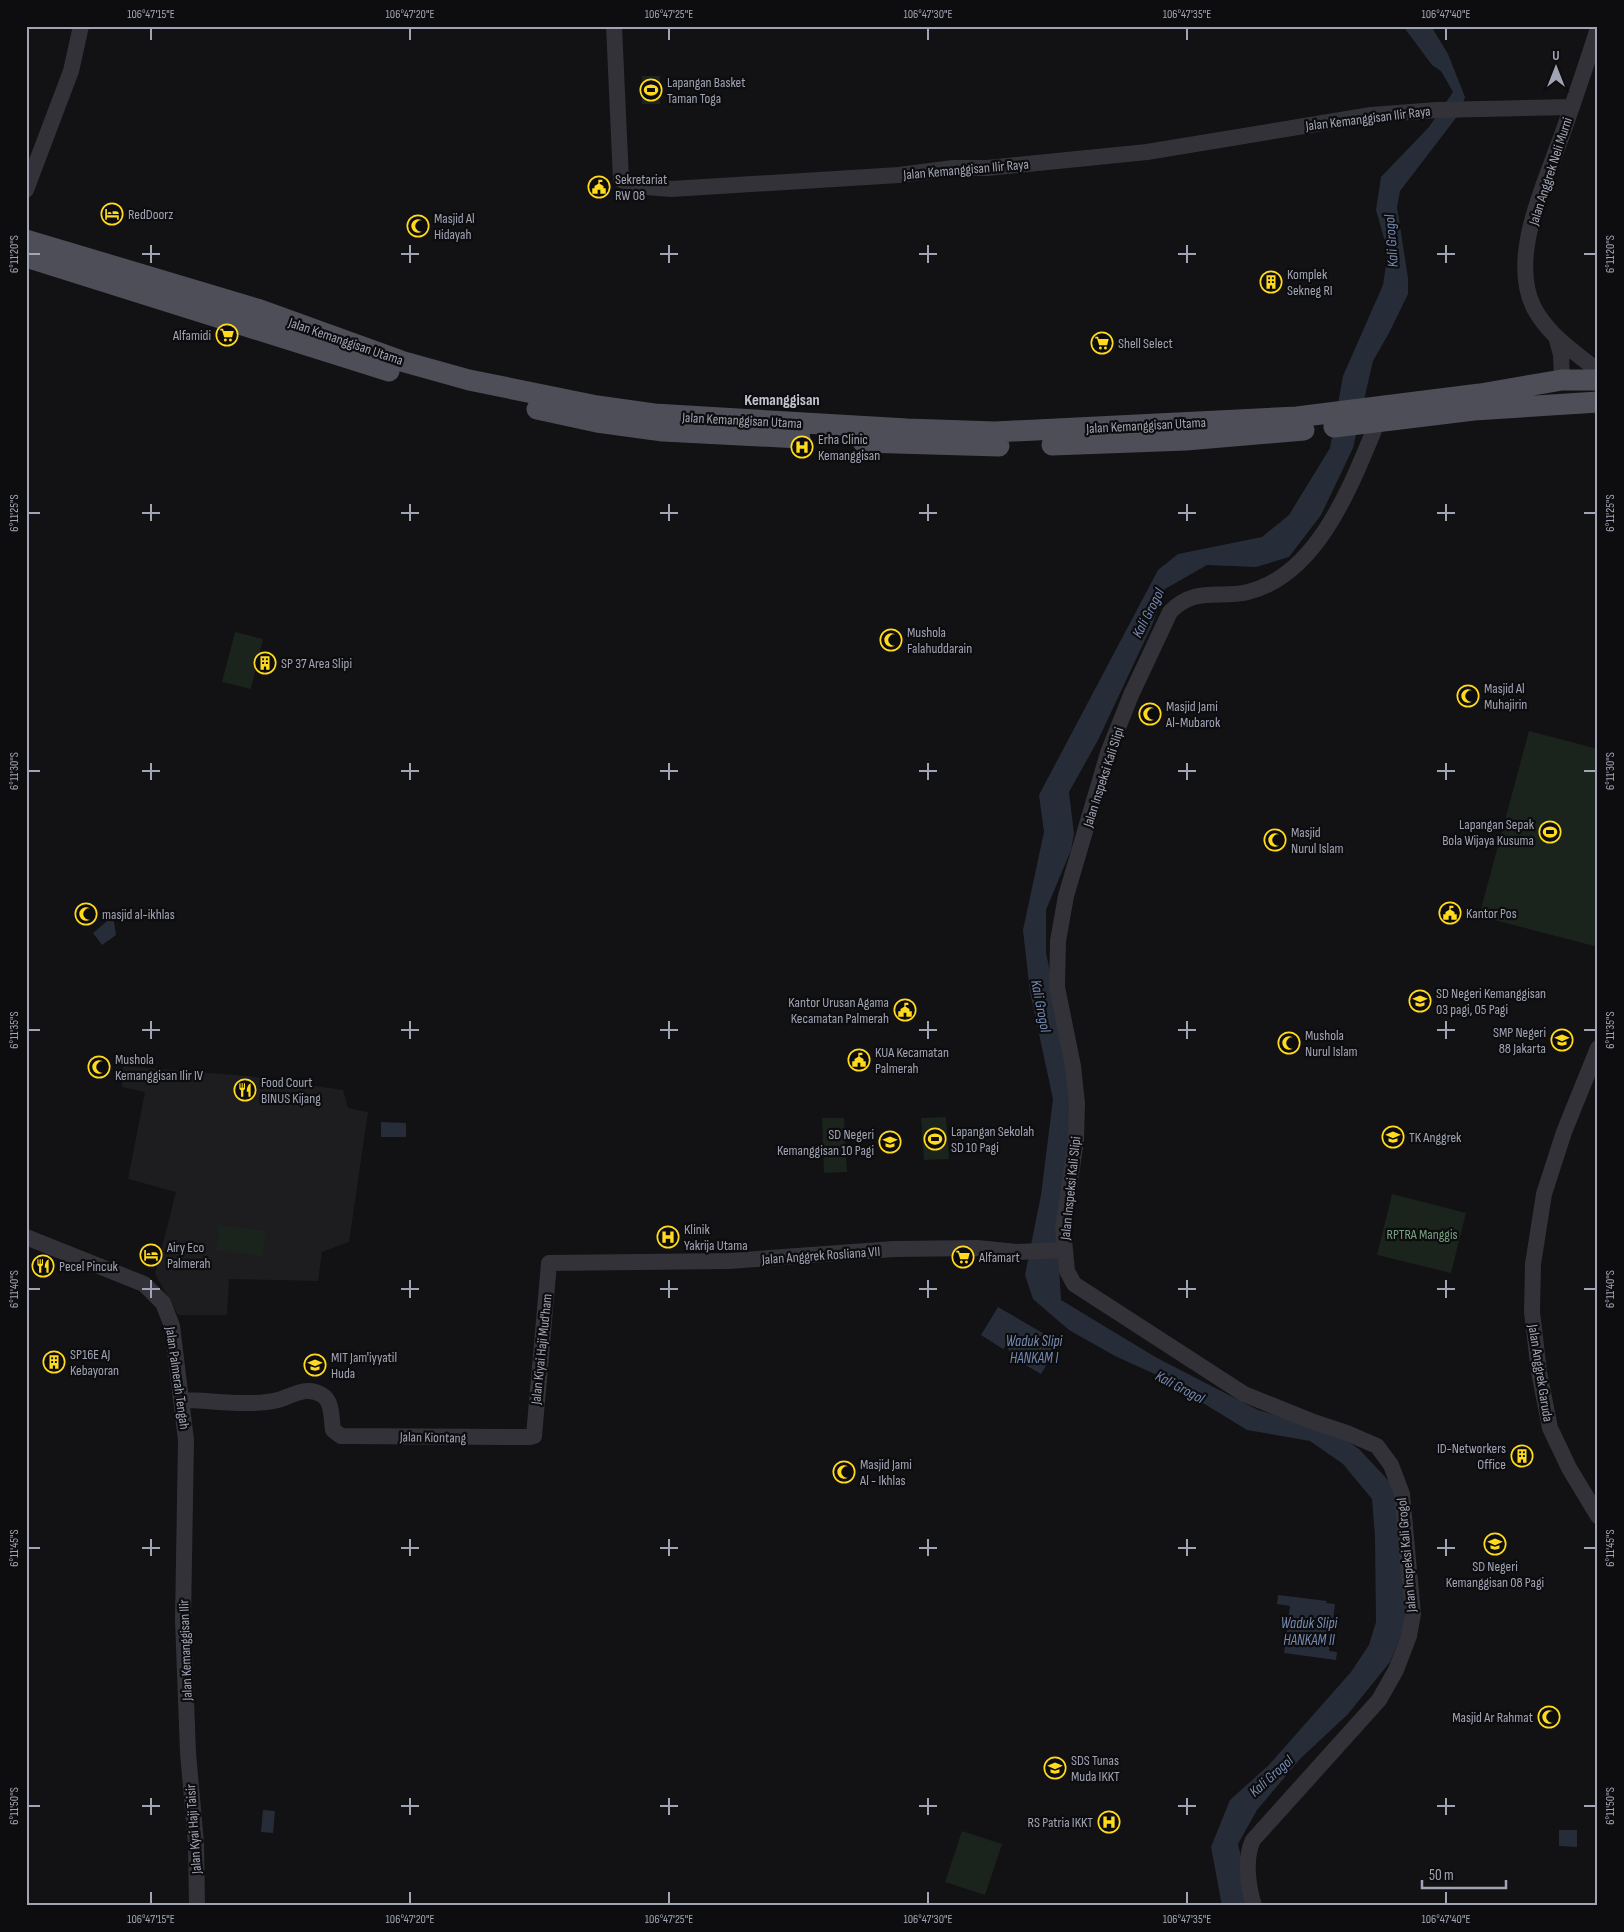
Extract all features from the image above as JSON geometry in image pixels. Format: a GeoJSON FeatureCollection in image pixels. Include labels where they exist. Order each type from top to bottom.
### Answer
{"type":"FeatureCollection","features":[{"type":"Feature","properties":{"kind":"main road","name":"Jalan Kemanggisan Utama"},"geometry":{"type":"LineString","coordinates":[[26,240],[257,309],[401,361],[461,378],[597,406],[654,414],[995,432],[1329,421],[1372,418],[1477,402]]}},
{"type":"Feature","properties":{"kind":"main road","name":"Jalan Kemanggisan Utama"},"geometry":{"type":"LineString","coordinates":[[26,257],[425,382],[528,408],[607,423],[663,430],[915,445],[994,447],[1195,439],[1329,421]]}},
{"type":"Feature","properties":{"kind":"main road"},"geometry":{"type":"LineString","coordinates":[[1555,392],[1598,380]]}},
{"type":"Feature","properties":{"kind":"main road"},"geometry":{"type":"LineString","coordinates":[[1477,402],[1555,392],[1598,391]]}},
{"type":"Feature","properties":{"kind":"main road"},"geometry":{"type":"LineString","coordinates":[[1555,392],[1598,402]]}},
{"type":"Feature","properties":{"kind":"main road"},"geometry":{"type":"LineString","coordinates":[[1477,402],[1501,413],[1598,413]]}},
{"type":"Feature","properties":{"kind":"street"},"geometry":{"type":"LineString","coordinates":[[26,190],[71,71],[81,26]]}},
{"type":"Feature","properties":{"kind":"street","name":"Jalan Kemanggisan Ilir Raya"},"geometry":{"type":"LineString","coordinates":[[614,26],[621,180],[646,187],[738,186],[899,176],[953,168],[996,167],[1147,152],[1371,115],[1437,110],[1572,108]]}},
{"type":"Feature","properties":{"kind":"street","name":"Jalan Anggrek Neli Murni"},"geometry":{"type":"LineString","coordinates":[[1598,28],[1533,217],[1526,263],[1526,280],[1534,307],[1557,340],[1598,371]]}},
{"type":"Feature","properties":{"kind":"street","name":"Jalan Anggrek Neli Murni"},"geometry":{"type":"LineString","coordinates":[[1555,392],[1561,356],[1557,340]]}},
{"type":"Feature","properties":{"kind":"street","name":"Jalan Inspeksi Kali Slipi"},"geometry":{"type":"LineString","coordinates":[[1061,1250],[1065,1206],[1076,1140],[1077,1104],[1073,1066],[1058,994],[1058,941],[1066,896],[1115,732],[1170,612],[1179,602],[1193,597],[1246,592],[1256,589],[1284,574],[1300,562],[1313,548],[1350,484],[1372,418]]}},
{"type":"Feature","properties":{"kind":"street","name":"Jalan Anggrek Garuda"},"geometry":{"type":"LineString","coordinates":[[1598,1048],[1564,1132],[1544,1194],[1533,1264],[1532,1312],[1538,1364],[1550,1428],[1569,1468],[1598,1516]]}},
{"type":"Feature","properties":{"kind":"street","name":"Jalan Palmerah Tengah"},"geometry":{"type":"LineString","coordinates":[[26,1237],[144,1284],[163,1303],[172,1326],[186,1440],[184,1548]]}},
{"type":"Feature","properties":{"kind":"street","name":"Jalan Anggrek Rosliana VII"},"geometry":{"type":"LineString","coordinates":[[549,1263],[729,1261],[894,1249],[977,1248],[1017,1252],[1061,1250]]}},
{"type":"Feature","properties":{"kind":"street","name":"Jalan Inspeksi Kali Grogol"},"geometry":{"type":"LineString","coordinates":[[1061,1250],[1067,1271],[1074,1284],[1203,1369],[1244,1394],[1311,1421],[1346,1432],[1377,1446],[1392,1466],[1402,1494],[1413,1614],[1409,1636],[1396,1670],[1379,1700],[1253,1840],[1249,1850],[1248,1867],[1254,1906]]}},
{"type":"Feature","properties":{"kind":"street","name":"Jalan Kiyai Haji Mud'ham"},"geometry":{"type":"LineString","coordinates":[[534,1436],[549,1263]]}},
{"type":"Feature","properties":{"kind":"street","name":"Jalan Kiontang"},"geometry":{"type":"LineString","coordinates":[[181,1400],[260,1402],[278,1400],[300,1391],[312,1391],[323,1395],[328,1401],[333,1430],[341,1436],[519,1438],[534,1436]]}},
{"type":"Feature","properties":{"kind":"street","name":"Jalan Kemanggisan Ilir"},"geometry":{"type":"LineString","coordinates":[[184,1548],[188,1753]]}},
{"type":"Feature","properties":{"kind":"street","name":"Jalan Kyai Haji Taisir"},"geometry":{"type":"LineString","coordinates":[[188,1753],[196,1843],[197,1906]]}},
{"type":"Feature","properties":{"kind":"shaded area"},"geometry":{"type":"Polygon","coordinates":[[[123,1066],[248,1076],[343,1090],[348,1108],[368,1112],[349,1242],[322,1252],[318,1281],[229,1279],[227,1315],[178,1315],[155,1274],[176,1192],[128,1179],[145,1092],[122,1087],[123,1066]]]}},
{"type":"Feature","properties":{"kind":"green space","name":"Lapangan Basket Taman Toga"},"geometry":{"type":"Polygon","coordinates":[[[642,76],[660,76],[660,104],[642,104],[642,76]]]}},
{"type":"Feature","properties":{"kind":"green space"},"geometry":{"type":"Polygon","coordinates":[[[235,632],[263,639],[251,689],[222,682],[235,632]]]}},
{"type":"Feature","properties":{"kind":"green space","name":"Lapangan Sepak Bola Wijaya Kusuma"},"geometry":{"type":"Polygon","coordinates":[[[1529,731],[1598,749],[1598,947],[1479,916],[1529,731]]]}},
{"type":"Feature","properties":{"kind":"green space","name":"Lapangan Sekolah SD 10 Pagi"},"geometry":{"type":"Polygon","coordinates":[[[946,1117],[949,1159],[924,1160],[921,1118],[946,1117]]]}},
{"type":"Feature","properties":{"kind":"green space"},"geometry":{"type":"Polygon","coordinates":[[[822,1118],[844,1118],[847,1172],[824,1173],[822,1118]]]}},
{"type":"Feature","properties":{"kind":"green space","name":"RPTRA Manggis"},"geometry":{"type":"Polygon","coordinates":[[[1392,1194],[1466,1213],[1451,1273],[1377,1255],[1392,1194]]]}},
{"type":"Feature","properties":{"kind":"green space"},"geometry":{"type":"Polygon","coordinates":[[[219,1225],[266,1231],[262,1257],[216,1250],[219,1225]]]}},
{"type":"Feature","properties":{"kind":"green space"},"geometry":{"type":"Polygon","coordinates":[[[962,1831],[1002,1844],[985,1895],[945,1882],[962,1831]]]}},
{"type":"Feature","properties":{"kind":"water","name":"Kali Grogol"},"geometry":{"type":"Polygon","coordinates":[[[1403,26],[1431,26],[1448,54],[1465,97],[1459,114],[1400,191],[1397,207],[1408,278],[1408,294],[1373,361],[1353,448],[1321,515],[1289,557],[1256,567],[1207,565],[1165,589],[1152,625],[1098,740],[1069,792],[1074,834],[1071,850],[1046,910],[1046,953],[1076,1093],[1057,1234],[1061,1300],[1157,1358],[1258,1410],[1333,1431],[1359,1449],[1402,1495],[1405,1625],[1390,1662],[1348,1714],[1300,1759],[1257,1810],[1238,1844],[1252,1906],[1222,1906],[1211,1847],[1230,1800],[1269,1765],[1351,1672],[1369,1645],[1376,1622],[1375,1536],[1372,1499],[1343,1464],[1310,1441],[1247,1430],[1159,1376],[1115,1356],[1069,1330],[1033,1299],[1025,1275],[1041,1195],[1053,1099],[1030,992],[1023,930],[1044,832],[1039,795],[1158,570],[1178,554],[1262,537],[1289,515],[1330,448],[1343,376],[1383,285],[1388,252],[1376,210],[1381,177],[1429,127],[1453,92],[1441,71],[1432,65],[1403,26]]]}},
{"type":"Feature","properties":{"kind":"water"},"geometry":{"type":"Polygon","coordinates":[[[113,916],[116,935],[102,945],[93,933],[113,916]]]}},
{"type":"Feature","properties":{"kind":"water"},"geometry":{"type":"Polygon","coordinates":[[[381,1122],[406,1123],[406,1137],[381,1137],[381,1122]]]}},
{"type":"Feature","properties":{"kind":"water","name":"Waduk Slipi HANKAM I"},"geometry":{"type":"Polygon","coordinates":[[[998,1307],[1060,1343],[1041,1374],[1015,1359],[1006,1346],[1003,1349],[981,1335],[998,1307]]]}},
{"type":"Feature","properties":{"kind":"water","name":"Waduk Slipi HANKAM II"},"geometry":{"type":"Polygon","coordinates":[[[1278,1595],[1327,1601],[1326,1603],[1335,1604],[1329,1651],[1337,1652],[1336,1660],[1284,1653],[1290,1606],[1277,1604],[1278,1595]]]}},
{"type":"Feature","properties":{"kind":"water"},"geometry":{"type":"Polygon","coordinates":[[[263,1810],[275,1811],[273,1833],[261,1832],[263,1810]]]}},
{"type":"Feature","properties":{"kind":"water"},"geometry":{"type":"Polygon","coordinates":[[[1559,1830],[1577,1830],[1577,1847],[1559,1846],[1559,1830]]]}},
{"type":"Feature","properties":{"kind":"place","name":"Lapangan Basket Taman Toga"},"geometry":{"type":"Point","coordinates":[651,90]}},
{"type":"Feature","properties":{"kind":"place","name":"Sekretariat RW 08"},"geometry":{"type":"Point","coordinates":[599,187]}},
{"type":"Feature","properties":{"kind":"place","name":"RedDoorz"},"geometry":{"type":"Point","coordinates":[112,214]}},
{"type":"Feature","properties":{"kind":"place","name":"Masjid Al Hidayah"},"geometry":{"type":"Point","coordinates":[418,226]}},
{"type":"Feature","properties":{"kind":"place","name":"Komplek Sekneg RI"},"geometry":{"type":"Point","coordinates":[1271,282]}},
{"type":"Feature","properties":{"kind":"place","name":"Alfamidi"},"geometry":{"type":"Point","coordinates":[227,335]}},
{"type":"Feature","properties":{"kind":"place","name":"Shell Select"},"geometry":{"type":"Point","coordinates":[1102,343]}},
{"type":"Feature","properties":{"kind":"place","name":"Erha Clinic Kemanggisan"},"geometry":{"type":"Point","coordinates":[802,447]}},
{"type":"Feature","properties":{"kind":"place","name":"Mushola Falahuddarain"},"geometry":{"type":"Point","coordinates":[891,640]}},
{"type":"Feature","properties":{"kind":"place","name":"SP 37 Area Slipi"},"geometry":{"type":"Point","coordinates":[265,663]}},
{"type":"Feature","properties":{"kind":"place","name":"Masjid Al Muhajirin"},"geometry":{"type":"Point","coordinates":[1468,696]}},
{"type":"Feature","properties":{"kind":"place","name":"Masjid Jami Al-Mubarok"},"geometry":{"type":"Point","coordinates":[1150,714]}},
{"type":"Feature","properties":{"kind":"place","name":"Lapangan Sepak Bola Wijaya Kusuma"},"geometry":{"type":"Point","coordinates":[1550,832]}},
{"type":"Feature","properties":{"kind":"place","name":"Masjid Nurul Islam"},"geometry":{"type":"Point","coordinates":[1275,840]}},
{"type":"Feature","properties":{"kind":"place","name":"Kantor Pos"},"geometry":{"type":"Point","coordinates":[1450,913]}},
{"type":"Feature","properties":{"kind":"place","name":"masjid al-ikhlas"},"geometry":{"type":"Point","coordinates":[86,914]}},
{"type":"Feature","properties":{"kind":"place","name":"SD Negeri Kemanggisan 03 pagi, 05 Pagi"},"geometry":{"type":"Point","coordinates":[1420,1001]}},
{"type":"Feature","properties":{"kind":"place","name":"Kantor Urusan Agama Kecamatan Palmerah"},"geometry":{"type":"Point","coordinates":[905,1010]}},
{"type":"Feature","properties":{"kind":"place","name":"SMP Negeri 88 Jakarta"},"geometry":{"type":"Point","coordinates":[1562,1040]}},
{"type":"Feature","properties":{"kind":"place","name":"Mushola Nurul Islam"},"geometry":{"type":"Point","coordinates":[1289,1043]}},
{"type":"Feature","properties":{"kind":"place","name":"KUA Kecamatan Palmerah"},"geometry":{"type":"Point","coordinates":[859,1060]}},
{"type":"Feature","properties":{"kind":"place","name":"Mushola Kemanggisan Ilir IV"},"geometry":{"type":"Point","coordinates":[99,1067]}},
{"type":"Feature","properties":{"kind":"place","name":"Food Court BINUS Kijang"},"geometry":{"type":"Point","coordinates":[245,1090]}},
{"type":"Feature","properties":{"kind":"place","name":"TK Anggrek"},"geometry":{"type":"Point","coordinates":[1393,1137]}},
{"type":"Feature","properties":{"kind":"place","name":"Lapangan Sekolah SD 10 Pagi"},"geometry":{"type":"Point","coordinates":[935,1139]}},
{"type":"Feature","properties":{"kind":"place","name":"SD Negeri Kemanggisan 10 Pagi"},"geometry":{"type":"Point","coordinates":[890,1142]}},
{"type":"Feature","properties":{"kind":"place","name":"Klinik Yakrija Utama"},"geometry":{"type":"Point","coordinates":[668,1237]}},
{"type":"Feature","properties":{"kind":"place","name":"Airy Eco Palmerah"},"geometry":{"type":"Point","coordinates":[151,1255]}},
{"type":"Feature","properties":{"kind":"place","name":"Alfamart"},"geometry":{"type":"Point","coordinates":[963,1257]}},
{"type":"Feature","properties":{"kind":"place","name":"Pecel Pincuk"},"geometry":{"type":"Point","coordinates":[43,1266]}},
{"type":"Feature","properties":{"kind":"place","name":"SP16E AJ Kebayoran"},"geometry":{"type":"Point","coordinates":[54,1362]}},
{"type":"Feature","properties":{"kind":"place","name":"MIT Jam'iyyatil Huda"},"geometry":{"type":"Point","coordinates":[315,1365]}},
{"type":"Feature","properties":{"kind":"place","name":"ID-Networkers Office"},"geometry":{"type":"Point","coordinates":[1522,1456]}},
{"type":"Feature","properties":{"kind":"place","name":"Masjid Jami Al - Ikhlas"},"geometry":{"type":"Point","coordinates":[844,1472]}},
{"type":"Feature","properties":{"kind":"place","name":"SD Negeri Kemanggisan 08 Pagi"},"geometry":{"type":"Point","coordinates":[1495,1544]}},
{"type":"Feature","properties":{"kind":"place","name":"Masjid Ar Rahmat"},"geometry":{"type":"Point","coordinates":[1549,1717]}},
{"type":"Feature","properties":{"kind":"place","name":"SDS Tunas Muda IKKT"},"geometry":{"type":"Point","coordinates":[1055,1768]}},
{"type":"Feature","properties":{"kind":"place","name":"RS Patria IKKT"},"geometry":{"type":"Point","coordinates":[1109,1822]}},
{"type":"Feature","properties":{"kind":"district","name":"Kemanggisan"},"geometry":{"type":"Point","coordinates":[782,399]}}]}
